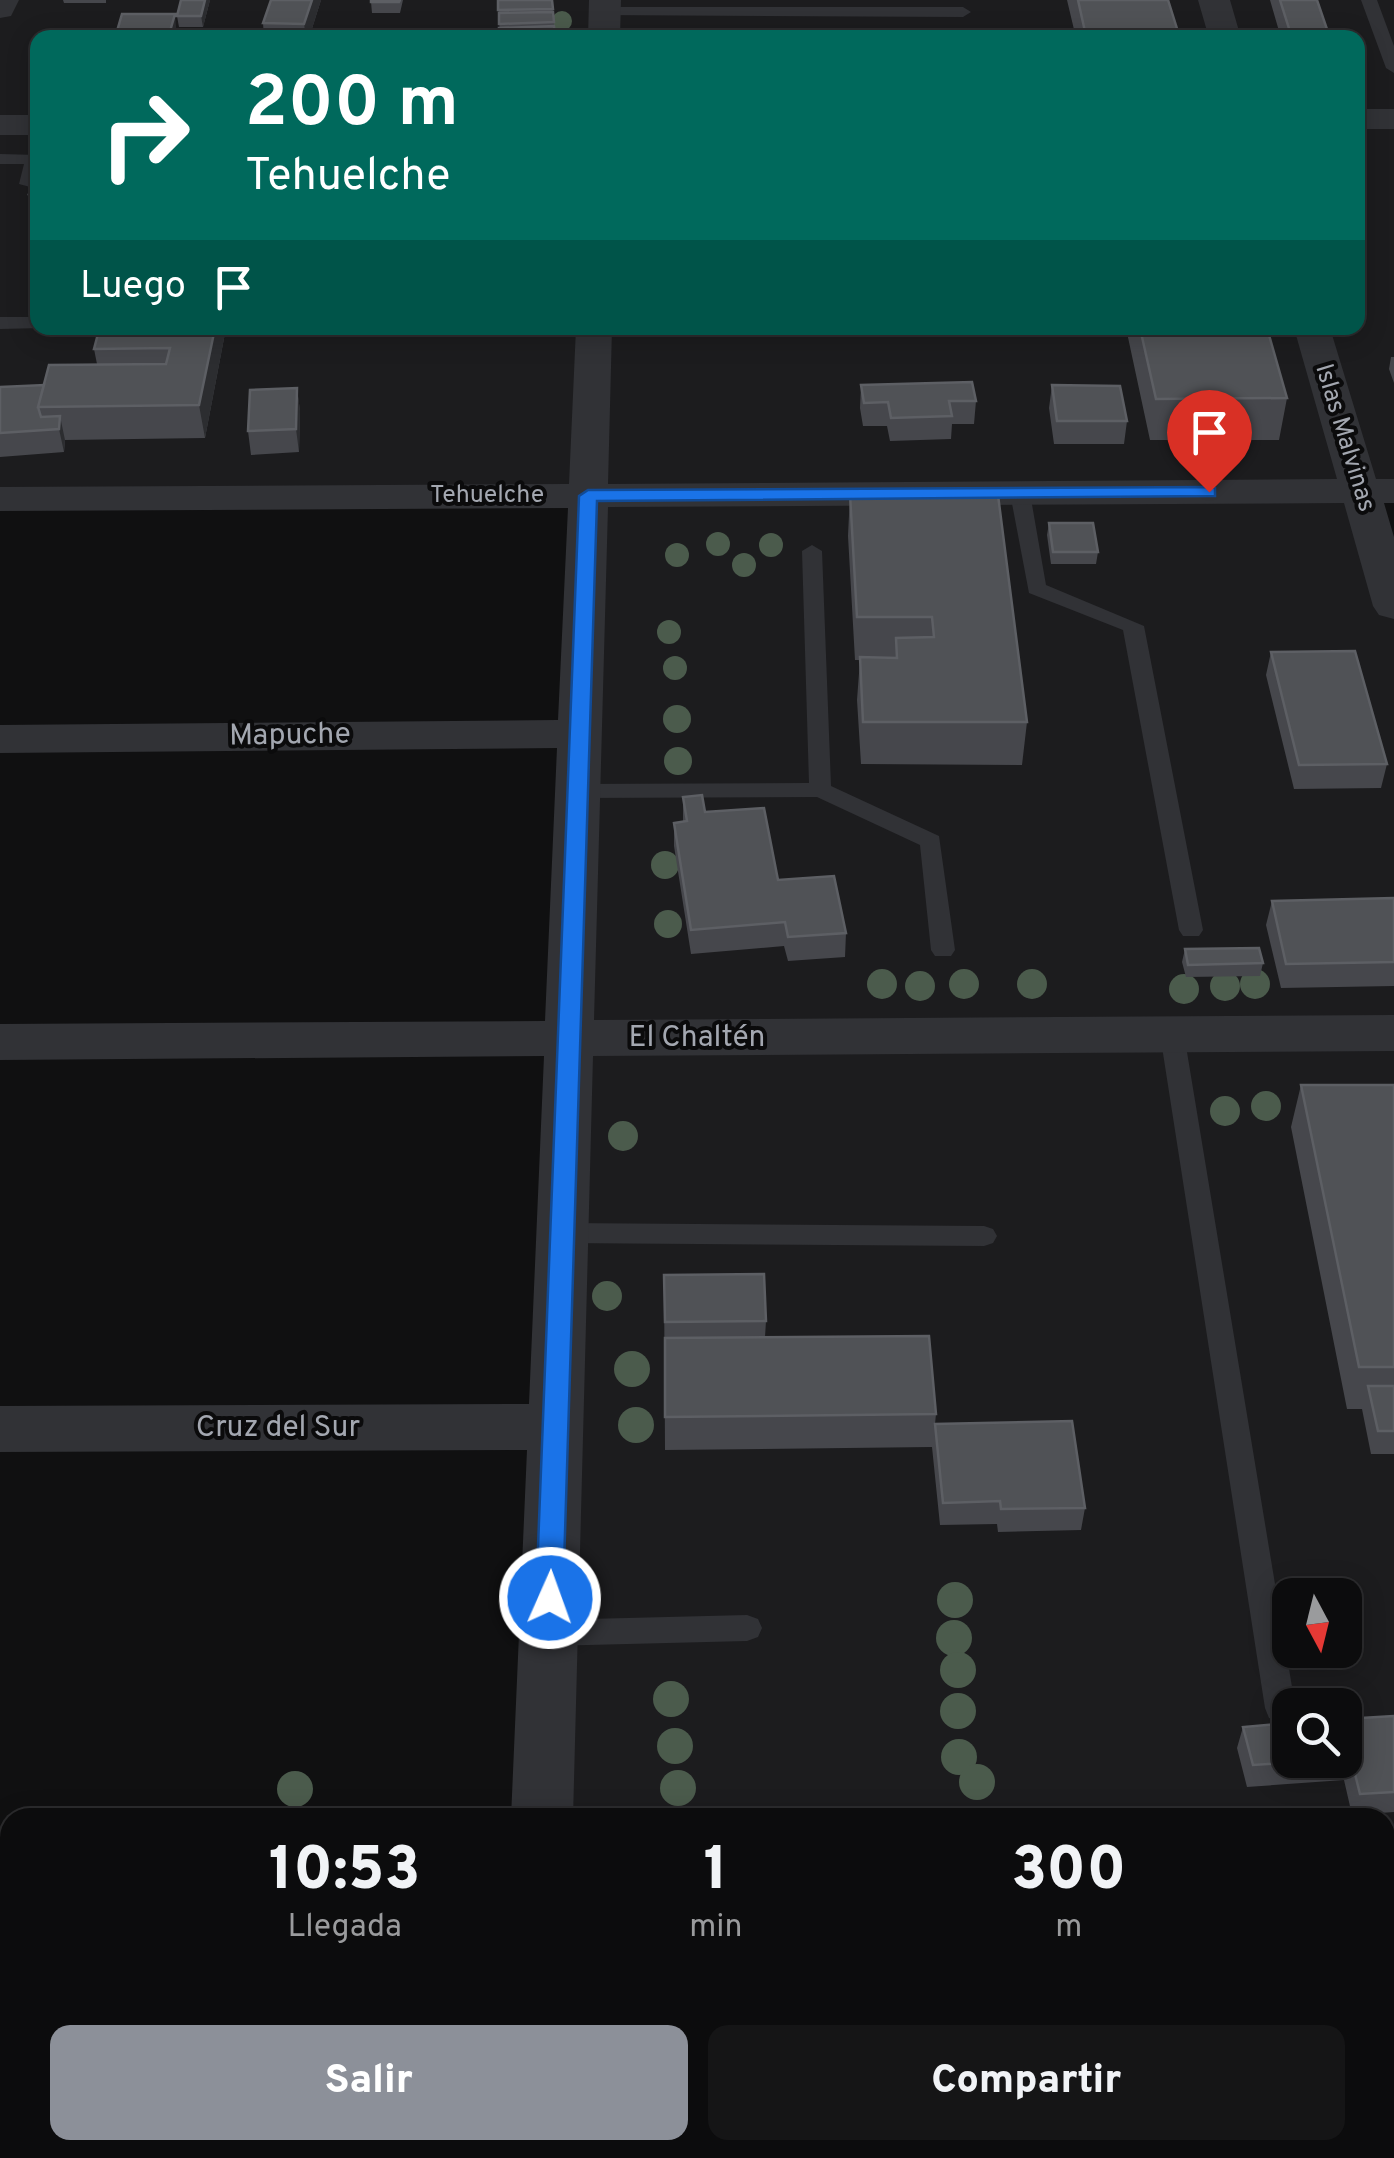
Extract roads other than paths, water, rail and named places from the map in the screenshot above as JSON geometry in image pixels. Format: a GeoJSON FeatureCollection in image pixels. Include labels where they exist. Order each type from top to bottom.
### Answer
{"type":"FeatureCollection","features":[{"type":"Feature","properties":{"kind":"street"},"geometry":{"type":"LineString","coordinates":[[1214,0],[1223,30]]}},
{"type":"Feature","properties":{"kind":"street"},"geometry":{"type":"LineString","coordinates":[[1365,119],[1394,119]]}},
{"type":"Feature","properties":{"kind":"street"},"geometry":{"type":"LineString","coordinates":[[0,126],[30,125]]}},
{"type":"Feature","properties":{"kind":"street"},"geometry":{"type":"LineString","coordinates":[[542,1808],[594,335]]}},
{"type":"Feature","properties":{"kind":"street","name":"Islas Malvinas"},"geometry":{"type":"LineString","coordinates":[[1315,335],[1377,491],[1394,606]]}},
{"type":"Feature","properties":{"kind":"street","name":"Tehuelche"},"geometry":{"type":"LineString","coordinates":[[0,498],[1377,491]]}},
{"type":"Feature","properties":{"kind":"street","name":"Mapuche"},"geometry":{"type":"LineString","coordinates":[[0,739],[580,734]]}},
{"type":"Feature","properties":{"kind":"street","name":"El Chaltén"},"geometry":{"type":"LineString","coordinates":[[0,1042],[1394,1033]]}},
{"type":"Feature","properties":{"kind":"street","name":"Cruz del Sur"},"geometry":{"type":"LineString","coordinates":[[0,1429],[556,1427]]}},
{"type":"Feature","properties":{"kind":"lane"},"geometry":{"type":"LineString","coordinates":[[1370,0],[1394,68]]}},
{"type":"Feature","properties":{"kind":"lane"},"geometry":{"type":"LineString","coordinates":[[604,17],[963,12]]}},
{"type":"Feature","properties":{"kind":"lane"},"geometry":{"type":"LineString","coordinates":[[0,160],[30,159]]}},
{"type":"Feature","properties":{"kind":"lane"},"geometry":{"type":"LineString","coordinates":[[28,184],[30,176]]}},
{"type":"Feature","properties":{"kind":"lane"},"geometry":{"type":"LineString","coordinates":[[0,323],[30,323]]}},
{"type":"Feature","properties":{"kind":"lane"},"geometry":{"type":"LineString","coordinates":[[1020,493],[1036,588],[1133,626],[1191,930]]}},
{"type":"Feature","properties":{"kind":"lane"},"geometry":{"type":"LineString","coordinates":[[812,551],[820,790]]}},
{"type":"Feature","properties":{"kind":"lane"},"geometry":{"type":"LineString","coordinates":[[577,791],[820,790],[930,841],[943,950]]}},
{"type":"Feature","properties":{"kind":"lane"},"geometry":{"type":"LineString","coordinates":[[1172,1034],[1277,1688]]}},
{"type":"Feature","properties":{"kind":"lane"},"geometry":{"type":"LineString","coordinates":[[562,1233],[984,1236]]}},
{"type":"Feature","properties":{"kind":"lane"},"geometry":{"type":"LineString","coordinates":[[548,1632],[746,1628]]}}]}
